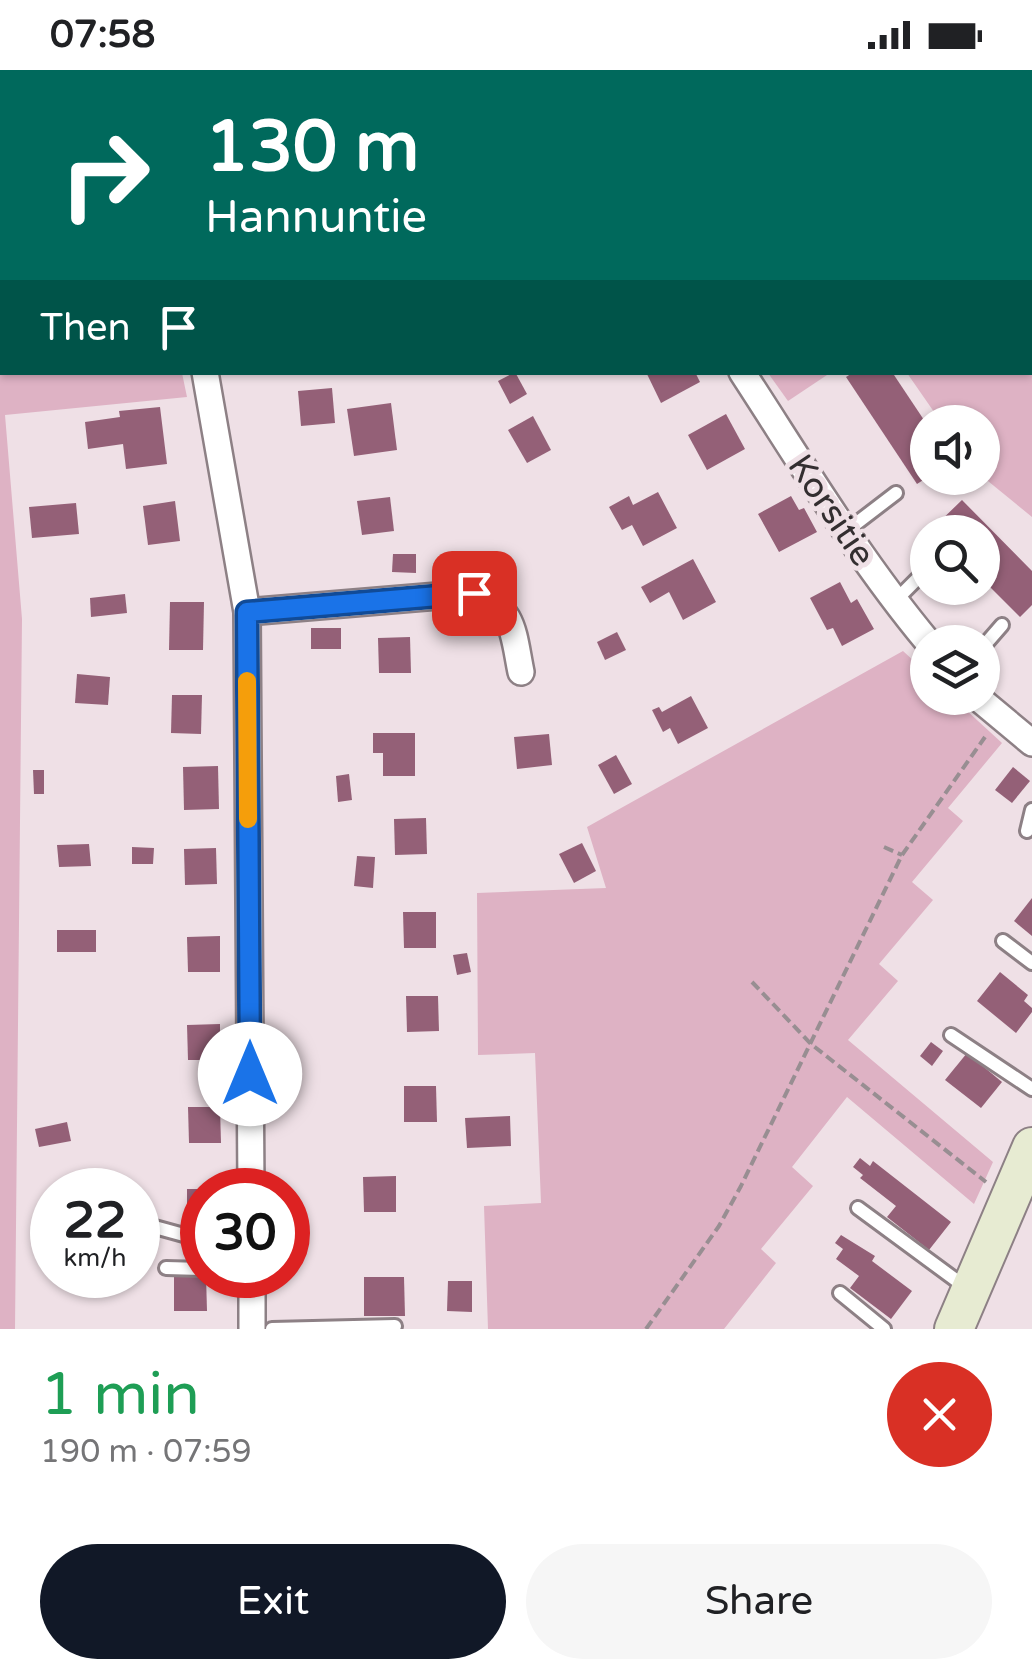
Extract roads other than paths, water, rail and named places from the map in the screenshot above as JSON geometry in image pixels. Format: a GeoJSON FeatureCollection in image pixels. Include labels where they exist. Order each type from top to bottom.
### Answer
{"type":"FeatureCollection","features":[{"type":"Feature","properties":{"kind":"street"},"geometry":{"type":"LineString","coordinates":[[206,375],[247,612],[250,1168]]}},
{"type":"Feature","properties":{"kind":"street","name":"Korsitie"},"geometry":{"type":"LineString","coordinates":[[744,375],[846,532],[914,625]]}},
{"type":"Feature","properties":{"kind":"street"},"geometry":{"type":"LineString","coordinates":[[247,612],[474,593],[494,600],[511,621],[522,672]]}},
{"type":"Feature","properties":{"kind":"street"},"geometry":{"type":"LineString","coordinates":[[998,715],[1032,743]]}},
{"type":"Feature","properties":{"kind":"street"},"geometry":{"type":"LineString","coordinates":[[954,1329],[1032,1147]]}},
{"type":"Feature","properties":{"kind":"street"},"geometry":{"type":"LineString","coordinates":[[252,1298],[252,1329]]}},
{"type":"Feature","properties":{"kind":"lane"},"geometry":{"type":"LineString","coordinates":[[846,532],[896,493]]}},
{"type":"Feature","properties":{"kind":"lane"},"geometry":{"type":"LineString","coordinates":[[894,602],[910,586]]}},
{"type":"Feature","properties":{"kind":"lane"},"geometry":{"type":"LineString","coordinates":[[1027,831],[1032,810]]}},
{"type":"Feature","properties":{"kind":"lane"},"geometry":{"type":"LineString","coordinates":[[1002,941],[1032,962]]}},
{"type":"Feature","properties":{"kind":"lane"},"geometry":{"type":"LineString","coordinates":[[951,1035],[1032,1089]]}},
{"type":"Feature","properties":{"kind":"lane"},"geometry":{"type":"LineString","coordinates":[[858,1208],[970,1290]]}},
{"type":"Feature","properties":{"kind":"lane"},"geometry":{"type":"LineString","coordinates":[[166,1268],[180,1268]]}},
{"type":"Feature","properties":{"kind":"lane"},"geometry":{"type":"LineString","coordinates":[[840,1293],[884,1329]]}},
{"type":"Feature","properties":{"kind":"lane"},"geometry":{"type":"LineString","coordinates":[[272,1329],[395,1326]]}}]}
